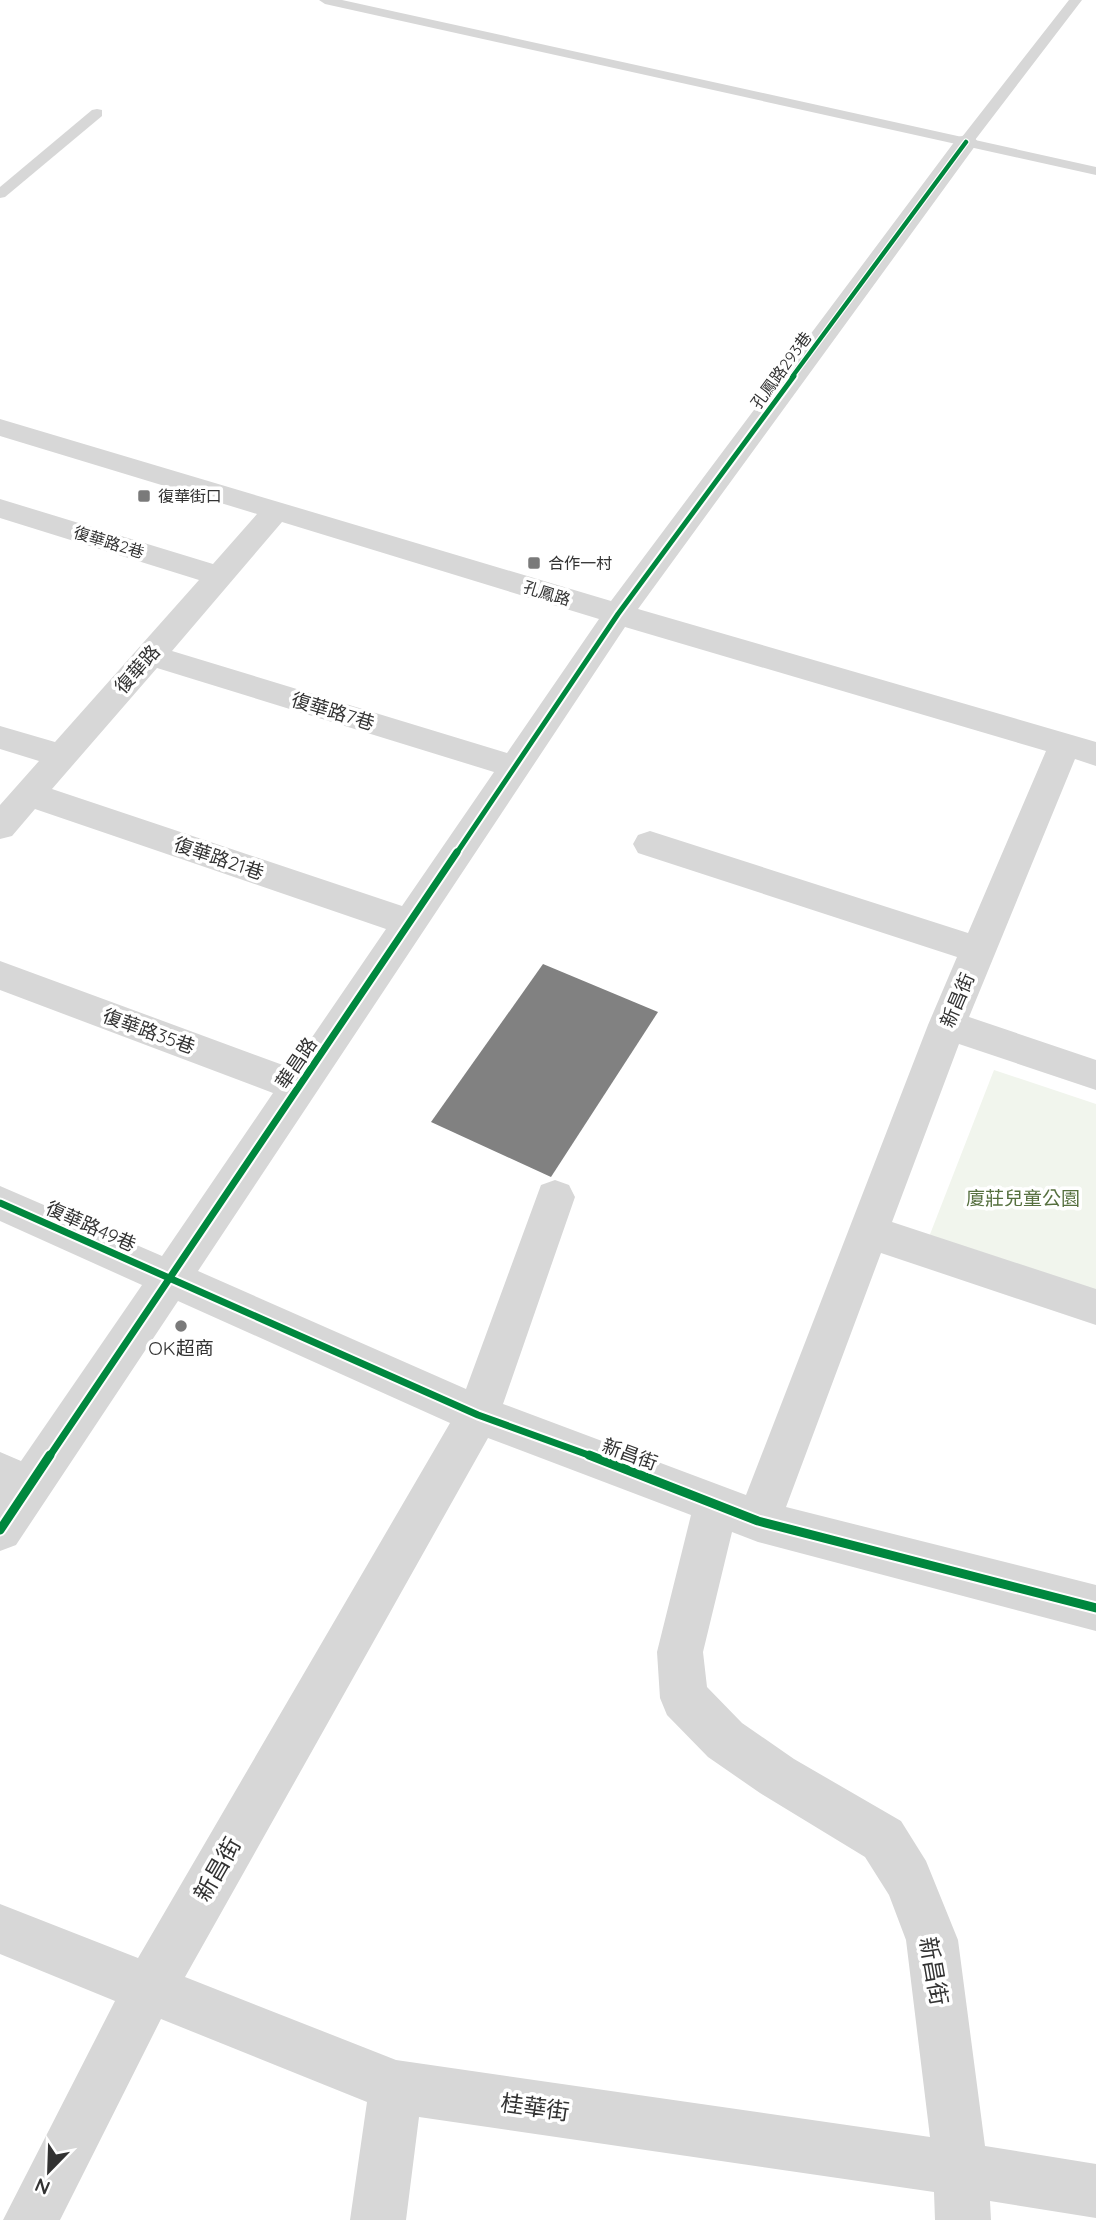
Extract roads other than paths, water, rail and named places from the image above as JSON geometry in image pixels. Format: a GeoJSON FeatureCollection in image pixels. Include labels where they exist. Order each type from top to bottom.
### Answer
{"type":"FeatureCollection","features":[{"type":"Feature","properties":{"kind":"street","name":"孔鳳路293巷"},"geometry":{"type":"LineString","coordinates":[[618,614],[967,142]]}},
{"type":"Feature","properties":{"kind":"street","name":"孔鳳路"},"geometry":{"type":"LineString","coordinates":[[0,426],[275,512],[1080,749]]}},
{"type":"Feature","properties":{"kind":"street","name":"復華路2巷"},"geometry":{"type":"LineString","coordinates":[[0,508],[219,576]]}},
{"type":"Feature","properties":{"kind":"street","name":"復華路"},"geometry":{"type":"LineString","coordinates":[[0,827],[275,512]]}},
{"type":"Feature","properties":{"kind":"street","name":"華昌路"},"geometry":{"type":"LineString","coordinates":[[0,1530],[15,1480],[170,1277],[618,614]]}},
{"type":"Feature","properties":{"kind":"street","name":"復華路7巷"},"geometry":{"type":"LineString","coordinates":[[150,655],[515,766]]}},
{"type":"Feature","properties":{"kind":"street"},"geometry":{"type":"LineString","coordinates":[[0,737],[61,757]]}},
{"type":"Feature","properties":{"kind":"street","name":"新昌街"},"geometry":{"type":"LineString","coordinates":[[963,2220],[961,2169],[932,1940],[908,1879],[883,1839],[777,1776],[725,1740],[684,1698],[680,1652],[737,1513],[868,1231],[947,1025],[979,950],[1080,749]]}},
{"type":"Feature","properties":{"kind":"street","name":"復華路21巷"},"geometry":{"type":"LineString","coordinates":[[29,794],[410,923]]}},
{"type":"Feature","properties":{"kind":"street","name":"新昌街"},"geometry":{"type":"LineString","coordinates":[[650,844],[979,950]]}},
{"type":"Feature","properties":{"kind":"street","name":"復華路35巷"},"geometry":{"type":"LineString","coordinates":[[0,975],[299,1087]]}},
{"type":"Feature","properties":{"kind":"street"},"geometry":{"type":"LineString","coordinates":[[947,1025],[1096,1075]]}},
{"type":"Feature","properties":{"kind":"street","name":"新昌街"},"geometry":{"type":"LineString","coordinates":[[32,2220],[149,1987],[478,1415],[555,1197]]}},
{"type":"Feature","properties":{"kind":"street","name":"復華路49巷"},"geometry":{"type":"LineString","coordinates":[[0,1203],[170,1277]]}},
{"type":"Feature","properties":{"kind":"street"},"geometry":{"type":"LineString","coordinates":[[868,1231],[1096,1307]]}},
{"type":"Feature","properties":{"kind":"street","name":"新昌街"},"geometry":{"type":"LineString","coordinates":[[170,1277],[478,1415],[737,1513],[1096,1608]]}},
{"type":"Feature","properties":{"kind":"street","name":"桂華街"},"geometry":{"type":"LineString","coordinates":[[0,1929],[396,2087],[1096,2191]]}},
{"type":"Feature","properties":{"kind":"street"},"geometry":{"type":"LineString","coordinates":[[378,2220],[396,2087]]}},
{"type":"Feature","properties":{"kind":"lane"},"geometry":{"type":"LineString","coordinates":[[325,0],[1096,171]]}},
{"type":"Feature","properties":{"kind":"lane","name":"孔鳳路293巷"},"geometry":{"type":"LineString","coordinates":[[967,142],[1076,0]]}},
{"type":"Feature","properties":{"kind":"lane"},"geometry":{"type":"LineString","coordinates":[[0,194],[97,113]]}},
{"type":"Feature","properties":{"kind":"place","name":"復華街口"},"geometry":{"type":"Point","coordinates":[144,496]}},
{"type":"Feature","properties":{"kind":"place","name":"合作一村"},"geometry":{"type":"Point","coordinates":[534,563]}},
{"type":"Feature","properties":{"kind":"place","name":"OK超商"},"geometry":{"type":"Point","coordinates":[181,1326]}},
{"type":"Feature","properties":{"kind":"park label","name":"廈莊兒童公園"},"geometry":{"type":"Point","coordinates":[1023,1198]}}]}
